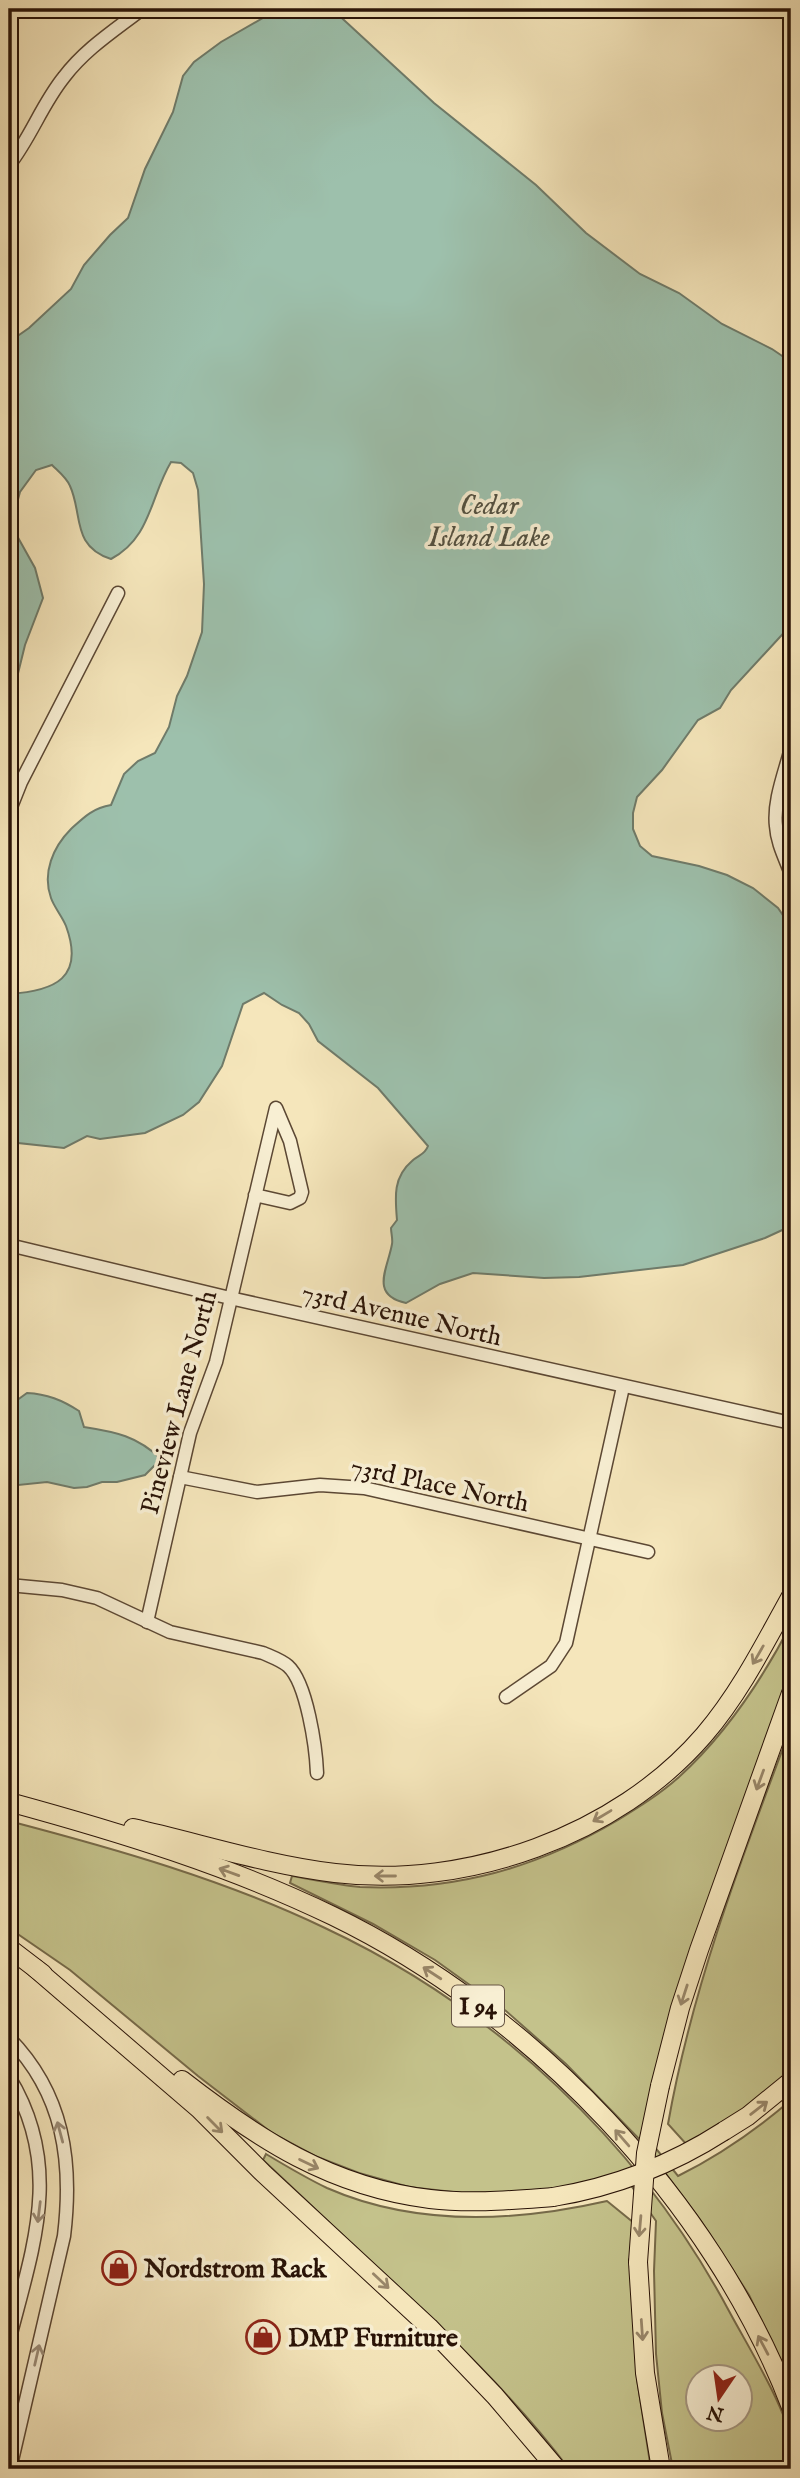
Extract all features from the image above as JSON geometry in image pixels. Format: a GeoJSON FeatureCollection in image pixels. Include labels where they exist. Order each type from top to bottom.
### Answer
{"type":"FeatureCollection","features":[{"type":"Feature","properties":{"kind":"highway"},"geometry":{"type":"LineString","coordinates":[[9,1801],[334,1873],[409,1876],[479,1865],[519,1853],[583,1827],[632,1797],[684,1757],[737,1691],[791,1596]]}},
{"type":"Feature","properties":{"kind":"highway"},"geometry":{"type":"LineString","coordinates":[[661,2469],[645,2373],[638,2262],[646,2153],[680,2008],[791,1693]]}},
{"type":"Feature","properties":{"kind":"highway","name":"I 94"},"geometry":{"type":"LineString","coordinates":[[9,1801],[174,1852],[281,1891],[390,1947],[448,1983],[513,2032],[589,2100],[677,2200],[748,2316],[780,2377],[791,2407]]}},
{"type":"Feature","properties":{"kind":"highway"},"geometry":{"type":"LineString","coordinates":[[9,1948],[222,2111],[266,2141],[309,2165],[373,2188],[429,2199],[480,2202],[553,2197],[578,2193],[635,2176],[679,2157],[724,2131],[748,2116],[791,2081]]}},
{"type":"Feature","properties":{"kind":"highway"},"geometry":{"type":"LineString","coordinates":[[35,1968],[199,2109],[264,2174],[429,2327],[486,2386],[557,2469]]}},
{"type":"Feature","properties":{"kind":"street"},"geometry":{"type":"LineString","coordinates":[[9,165],[22,149],[62,79],[77,61],[142,9]]}},
{"type":"Feature","properties":{"kind":"street"},"geometry":{"type":"LineString","coordinates":[[9,812],[118,593]]}},
{"type":"Feature","properties":{"kind":"street"},"geometry":{"type":"LineString","coordinates":[[791,748],[778,798],[775,822],[778,839],[791,874]]}},
{"type":"Feature","properties":{"kind":"street","name":"Pineview Lane North"},"geometry":{"type":"LineString","coordinates":[[147,1622],[195,1416],[213,1372],[230,1298],[276,1108],[290,1141],[302,1192],[300,1198],[290,1203],[255,1195]]}},
{"type":"Feature","properties":{"kind":"street","name":"73rd Avenue North"},"geometry":{"type":"LineString","coordinates":[[9,1261],[11,1245],[230,1298],[786,1423]]}},
{"type":"Feature","properties":{"kind":"street"},"geometry":{"type":"LineString","coordinates":[[506,1697],[551,1666],[560,1655],[570,1629],[623,1387]]}},
{"type":"Feature","properties":{"kind":"street","name":"73rd Place North"},"geometry":{"type":"LineString","coordinates":[[180,1477],[257,1492],[320,1485],[364,1488],[648,1552]]}},
{"type":"Feature","properties":{"kind":"street"},"geometry":{"type":"LineString","coordinates":[[9,1585],[78,1593],[97,1598],[170,1632],[263,1653],[288,1667],[298,1680],[316,1743],[317,1773]]}},
{"type":"Feature","properties":{"kind":"street"},"geometry":{"type":"LineString","coordinates":[[9,2038],[31,2065],[54,2110],[67,2161],[69,2199],[61,2249],[10,2469]]}},
{"type":"Feature","properties":{"kind":"street"},"geometry":{"type":"LineString","coordinates":[[9,2077],[31,2122],[40,2169],[41,2194],[38,2220],[9,2341]]}},
{"type":"Feature","properties":{"kind":"shaded area"},"geometry":{"type":"Polygon","coordinates":[[[791,1624],[791,1670],[687,1962],[645,2135],[678,2176],[737,2141],[791,2100],[791,2383],[749,2295],[701,2221],[643,2143],[566,2064],[506,2011],[435,1960],[373,1924],[290,1883],[292,1876],[360,1887],[429,1885],[462,1880],[526,1863],[588,1837],[657,1795],[696,1760],[742,1705],[791,1624]]]}},
{"type":"Feature","properties":{"kind":"shaded area"},"geometry":{"type":"Polygon","coordinates":[[[791,1727],[791,2070],[745,2111],[687,2145],[668,2124],[690,2022],[720,1923],[791,1727]]]}},
{"type":"Feature","properties":{"kind":"shaded area"},"geometry":{"type":"Polygon","coordinates":[[[9,1821],[130,1855],[248,1895],[325,1928],[388,1961],[448,1998],[505,2040],[558,2087],[607,2138],[652,2192],[693,2250],[774,2394],[788,2428],[791,2469],[673,2469],[662,2413],[656,2354],[656,2221],[623,2174],[552,2191],[462,2193],[409,2187],[359,2173],[315,2156],[272,2133],[198,2076],[70,1970],[9,1928],[9,1821]]]}},
{"type":"Feature","properties":{"kind":"shaded area"},"geometry":{"type":"Polygon","coordinates":[[[266,2154],[327,2188],[361,2201],[395,2209],[430,2215],[501,2216],[607,2201],[634,2223],[637,2379],[651,2469],[569,2469],[527,2417],[481,2368],[263,2160],[266,2154]]]}},
{"type":"Feature","properties":{"kind":"water","name":"Cedar Island Lake"},"geometry":{"type":"Polygon","coordinates":[[[283,9],[332,9],[434,103],[536,185],[586,233],[640,274],[679,293],[722,324],[772,349],[791,362],[791,625],[731,690],[720,708],[698,720],[662,770],[637,797],[633,813],[633,829],[640,846],[652,856],[699,866],[727,875],[753,888],[778,908],[791,927],[791,1226],[765,1238],[683,1265],[579,1277],[544,1278],[473,1273],[440,1284],[406,1303],[395,1299],[388,1294],[384,1280],[392,1244],[391,1228],[397,1220],[398,1181],[406,1167],[428,1146],[378,1088],[318,1041],[299,1013],[264,993],[243,1004],[222,1066],[199,1102],[183,1115],[145,1133],[100,1139],[87,1136],[64,1148],[9,1142],[9,994],[52,985],[68,970],[72,958],[66,926],[52,901],[49,889],[49,870],[54,852],[71,829],[85,817],[111,805],[124,774],[138,761],[155,753],[169,727],[177,696],[202,632],[204,584],[198,490],[193,473],[181,463],[171,462],[142,528],[124,550],[111,559],[98,553],[84,538],[74,497],[65,477],[52,465],[36,470],[20,492],[14,514],[16,534],[35,568],[43,598],[25,645],[9,710],[9,342],[29,328],[71,289],[84,265],[128,218],[145,169],[173,112],[183,76],[194,62],[221,42],[283,9]]]}},
{"type":"Feature","properties":{"kind":"water"},"geometry":{"type":"Polygon","coordinates":[[[27,1393],[48,1396],[67,1404],[79,1411],[84,1427],[126,1436],[161,1459],[145,1475],[117,1482],[74,1488],[47,1482],[9,1486],[9,1406],[27,1393]]]}},
{"type":"Feature","properties":{"kind":"place","name":"Nordstrom Rack"},"geometry":{"type":"Point","coordinates":[119,2268]}},
{"type":"Feature","properties":{"kind":"place","name":"DMP Furniture"},"geometry":{"type":"Point","coordinates":[263,2337]}}]}
